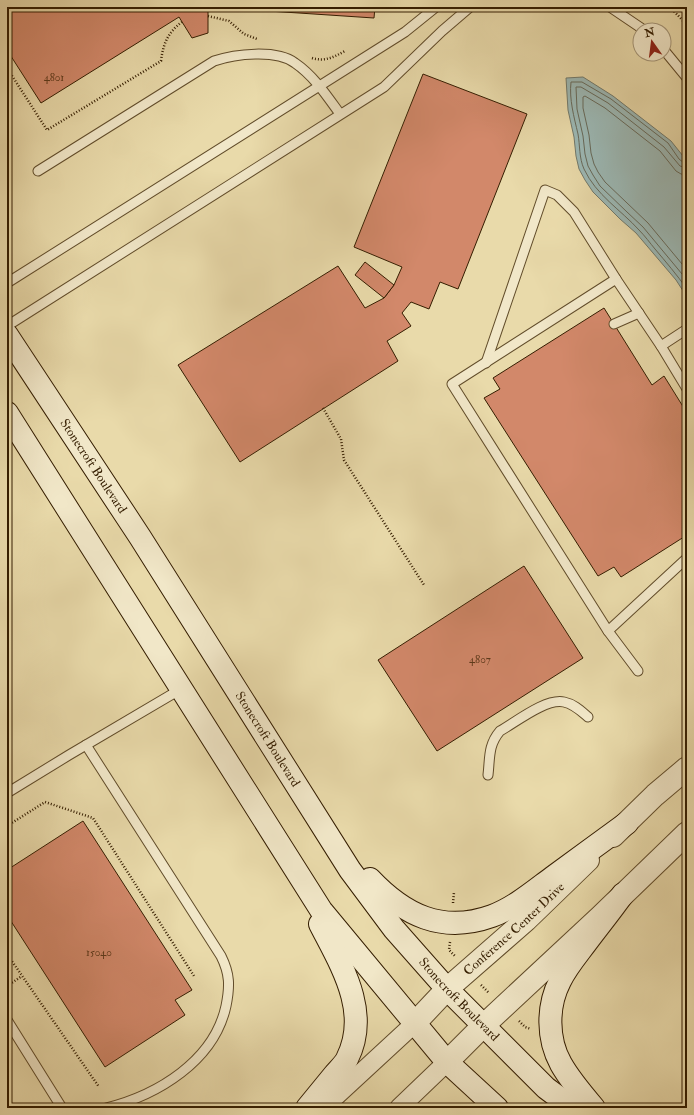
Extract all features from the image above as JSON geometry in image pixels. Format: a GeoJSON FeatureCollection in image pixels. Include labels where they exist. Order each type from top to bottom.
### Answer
{"type":"FeatureCollection","features":[{"type":"Feature","properties":{"kind":"main road","name":"Stonecroft Boulevard"},"geometry":{"type":"LineString","coordinates":[[7,335],[144,544],[350,870],[394,929],[447,990],[546,1088],[573,1108]]}},
{"type":"Feature","properties":{"kind":"main road"},"geometry":{"type":"LineString","coordinates":[[7,413],[321,910],[447,1062],[497,1108]]}},
{"type":"Feature","properties":{"kind":"main road","name":"Conference Center Drive"},"geometry":{"type":"LineString","coordinates":[[414,1024],[447,990],[526,920],[655,795],[687,768]]}},
{"type":"Feature","properties":{"kind":"main road"},"geometry":{"type":"LineString","coordinates":[[320,822],[385,894],[404,908],[421,917],[441,922],[460,924],[492,916],[508,908],[537,889],[626,823]]}},
{"type":"Feature","properties":{"kind":"main road"},"geometry":{"type":"LineString","coordinates":[[447,1062],[482,1026],[687,833]]}},
{"type":"Feature","properties":{"kind":"main road"},"geometry":{"type":"LineString","coordinates":[[280,844],[344,971],[354,998],[354,1044],[347,1060],[306,1108]]}},
{"type":"Feature","properties":{"kind":"main road"},"geometry":{"type":"LineString","coordinates":[[594,1108],[572,1082],[560,1063],[550,1030],[553,999],[559,981],[572,961],[623,894]]}},
{"type":"Feature","properties":{"kind":"street","name":"Conference Center Drive"},"geometry":{"type":"LineString","coordinates":[[323,1108],[414,1024]]}},
{"type":"Feature","properties":{"kind":"street"},"geometry":{"type":"LineString","coordinates":[[398,1108],[447,1062]]}},
{"type":"Feature","properties":{"kind":"lane"},"geometry":{"type":"LineString","coordinates":[[7,283],[405,32],[436,7]]}},
{"type":"Feature","properties":{"kind":"lane"},"geometry":{"type":"LineString","coordinates":[[7,326],[384,87],[437,36],[470,7]]}},
{"type":"Feature","properties":{"kind":"lane"},"geometry":{"type":"LineString","coordinates":[[610,7],[632,22]]}},
{"type":"Feature","properties":{"kind":"lane"},"geometry":{"type":"LineString","coordinates":[[38,172],[208,64],[225,57],[250,54],[282,57],[294,62],[320,86],[340,114]]}},
{"type":"Feature","properties":{"kind":"lane"},"geometry":{"type":"LineString","coordinates":[[672,60],[687,78]]}},
{"type":"Feature","properties":{"kind":"lane"},"geometry":{"type":"LineString","coordinates":[[486,363],[545,190],[557,195],[574,212],[661,346],[687,389]]}},
{"type":"Feature","properties":{"kind":"lane"},"geometry":{"type":"LineString","coordinates":[[616,278],[452,384],[608,631],[638,671]]}},
{"type":"Feature","properties":{"kind":"lane"},"geometry":{"type":"LineString","coordinates":[[614,324],[639,313]]}},
{"type":"Feature","properties":{"kind":"lane"},"geometry":{"type":"LineString","coordinates":[[661,346],[687,329]]}},
{"type":"Feature","properties":{"kind":"lane"},"geometry":{"type":"LineString","coordinates":[[608,631],[687,558]]}},
{"type":"Feature","properties":{"kind":"lane"},"geometry":{"type":"LineString","coordinates":[[7,793],[86,744],[180,689]]}},
{"type":"Feature","properties":{"kind":"lane"},"geometry":{"type":"LineString","coordinates":[[488,775],[491,744],[495,737],[500,732],[546,703],[555,701],[574,705],[588,716]]}},
{"type":"Feature","properties":{"kind":"lane"},"geometry":{"type":"LineString","coordinates":[[86,744],[221,956],[227,968],[229,982],[224,1016],[218,1031],[209,1046],[197,1058],[164,1085],[128,1102],[106,1108]]}},
{"type":"Feature","properties":{"kind":"lane"},"geometry":{"type":"LineString","coordinates":[[7,1020],[62,1108]]}},
{"type":"Feature","properties":{"kind":"path"},"geometry":{"type":"LineString","coordinates":[[670,7],[687,25]]}},
{"type":"Feature","properties":{"kind":"path"},"geometry":{"type":"LineString","coordinates":[[208,16],[229,21],[244,34],[264,41]]}},
{"type":"Feature","properties":{"kind":"path"},"geometry":{"type":"LineString","coordinates":[[7,68],[47,130],[161,61],[165,42],[175,27],[182,22]]}},
{"type":"Feature","properties":{"kind":"path"},"geometry":{"type":"LineString","coordinates":[[310,57],[319,60],[333,57],[346,51]]}},
{"type":"Feature","properties":{"kind":"path"},"geometry":{"type":"LineString","coordinates":[[323,408],[341,439],[344,460],[424,585]]}},
{"type":"Feature","properties":{"kind":"path"},"geometry":{"type":"LineString","coordinates":[[7,826],[45,802],[93,818],[194,976]]}},
{"type":"Feature","properties":{"kind":"path"},"geometry":{"type":"LineString","coordinates":[[7,954],[99,1087]]}},
{"type":"Feature","properties":{"kind":"path"},"geometry":{"type":"LineString","coordinates":[[7,986],[22,976]]}},
{"type":"Feature","properties":{"kind":"water"},"geometry":{"type":"Polygon","coordinates":[[[583,77],[613,96],[671,141],[687,161],[687,297],[676,280],[636,233],[593,192],[579,169],[568,110],[566,78],[583,77]]]}},
{"type":"Feature","properties":{"kind":"building"},"geometry":{"type":"Polygon","coordinates":[[[7,7],[208,7],[208,33],[192,38],[179,17],[41,103],[7,50],[7,7]]]}},
{"type":"Feature","properties":{"kind":"building"},"geometry":{"type":"Polygon","coordinates":[[[208,7],[375,7],[374,18],[208,7]]]}},
{"type":"Feature","properties":{"kind":"building"},"geometry":{"type":"Polygon","coordinates":[[[423,74],[527,114],[458,289],[440,282],[429,309],[411,302],[402,313],[411,326],[387,341],[398,361],[240,462],[178,365],[338,266],[365,308],[384,298],[394,285],[402,267],[354,247],[423,74]]]}},
{"type":"Feature","properties":{"kind":"building"},"geometry":{"type":"Polygon","coordinates":[[[365,262],[394,285],[384,298],[355,275],[365,262]]]}},
{"type":"Feature","properties":{"kind":"building"},"geometry":{"type":"Polygon","coordinates":[[[604,308],[652,385],[664,376],[687,413],[687,535],[621,577],[614,567],[598,576],[484,398],[500,389],[493,378],[604,308]]]}},
{"type":"Feature","properties":{"kind":"building"},"geometry":{"type":"Polygon","coordinates":[[[524,566],[583,658],[437,751],[378,660],[524,566]]]}},
{"type":"Feature","properties":{"kind":"building"},"geometry":{"type":"Polygon","coordinates":[[[83,821],[192,990],[175,1000],[185,1015],[105,1067],[7,915],[7,870],[83,821]]]}}]}
